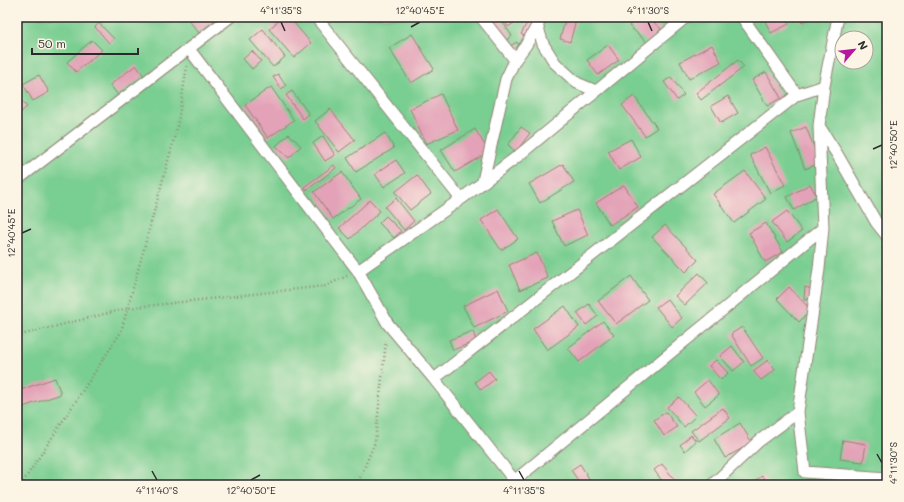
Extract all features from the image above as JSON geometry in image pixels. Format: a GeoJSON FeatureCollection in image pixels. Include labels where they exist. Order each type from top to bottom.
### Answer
{"type":"FeatureCollection","features":[{"type":"Feature","properties":{"kind":"street"},"geometry":{"type":"LineString","coordinates":[[17,180],[230,17]]}},
{"type":"Feature","properties":{"kind":"street"},"geometry":{"type":"LineString","coordinates":[[316,17],[461,199]]}},
{"type":"Feature","properties":{"kind":"street"},"geometry":{"type":"LineString","coordinates":[[481,17],[514,60]]}},
{"type":"Feature","properties":{"kind":"street"},"geometry":{"type":"LineString","coordinates":[[358,271],[461,199],[518,156],[686,17]]}},
{"type":"Feature","properties":{"kind":"street"},"geometry":{"type":"LineString","coordinates":[[742,17],[797,95]]}},
{"type":"Feature","properties":{"kind":"street"},"geometry":{"type":"LineString","coordinates":[[838,17],[824,86],[819,126],[823,228],[819,269],[798,412],[805,472],[887,478]]}},
{"type":"Feature","properties":{"kind":"street"},"geometry":{"type":"LineString","coordinates":[[483,181],[506,79],[514,60],[526,45],[540,21]]}},
{"type":"Feature","properties":{"kind":"street"},"geometry":{"type":"LineString","coordinates":[[540,21],[544,44],[554,63],[577,83],[596,91]]}},
{"type":"Feature","properties":{"kind":"street"},"geometry":{"type":"LineString","coordinates":[[189,49],[358,271],[388,324],[434,379],[516,483],[823,228]]}},
{"type":"Feature","properties":{"kind":"street"},"geometry":{"type":"LineString","coordinates":[[434,379],[797,95],[824,86]]}},
{"type":"Feature","properties":{"kind":"street"},"geometry":{"type":"LineString","coordinates":[[819,126],[876,222],[887,236]]}},
{"type":"Feature","properties":{"kind":"street"},"geometry":{"type":"LineString","coordinates":[[712,485],[760,441],[798,412]]}},
{"type":"Feature","properties":{"kind":"path"},"geometry":{"type":"LineString","coordinates":[[21,485],[121,332],[177,128],[189,49]]}},
{"type":"Feature","properties":{"kind":"path"},"geometry":{"type":"LineString","coordinates":[[17,336],[128,308],[325,286],[358,271]]}},
{"type":"Feature","properties":{"kind":"path"},"geometry":{"type":"LineString","coordinates":[[357,485],[375,442],[388,324]]}},
{"type":"Feature","properties":{"kind":"green space"},"geometry":{"type":"Polygon","coordinates":[[[17,17],[887,17],[887,485],[17,485],[17,17]]]}},
{"type":"Feature","properties":{"kind":"building"},"geometry":{"type":"Polygon","coordinates":[[[219,17],[199,33],[187,18],[219,17]]]}},
{"type":"Feature","properties":{"kind":"building"},"geometry":{"type":"Polygon","coordinates":[[[283,17],[289,17],[311,43],[294,58],[269,29],[283,17]]]}},
{"type":"Feature","properties":{"kind":"building"},"geometry":{"type":"Polygon","coordinates":[[[492,17],[499,17],[512,36],[504,42],[489,20],[492,17]]]}},
{"type":"Feature","properties":{"kind":"building"},"geometry":{"type":"Polygon","coordinates":[[[502,17],[523,17],[508,27],[502,17]]]}},
{"type":"Feature","properties":{"kind":"building"},"geometry":{"type":"Polygon","coordinates":[[[530,17],[537,20],[528,38],[521,34],[530,17]]]}},
{"type":"Feature","properties":{"kind":"building"},"geometry":{"type":"Polygon","coordinates":[[[566,17],[576,20],[570,42],[560,39],[566,17]]]}},
{"type":"Feature","properties":{"kind":"building"},"geometry":{"type":"Polygon","coordinates":[[[610,17],[619,17],[615,22],[610,17]]]}},
{"type":"Feature","properties":{"kind":"building"},"geometry":{"type":"Polygon","coordinates":[[[637,17],[648,17],[661,29],[648,43],[629,26],[637,17]]]}},
{"type":"Feature","properties":{"kind":"building"},"geometry":{"type":"Polygon","coordinates":[[[763,17],[785,17],[789,24],[771,33],[763,17]]]}},
{"type":"Feature","properties":{"kind":"building"},"geometry":{"type":"Polygon","coordinates":[[[797,17],[809,17],[802,23],[797,17]]]}},
{"type":"Feature","properties":{"kind":"building"},"geometry":{"type":"Polygon","coordinates":[[[99,23],[114,39],[109,43],[95,27],[99,23]]]}},
{"type":"Feature","properties":{"kind":"building"},"geometry":{"type":"Polygon","coordinates":[[[263,29],[285,57],[273,67],[250,40],[263,29]]]}},
{"type":"Feature","properties":{"kind":"building"},"geometry":{"type":"Polygon","coordinates":[[[412,34],[434,69],[411,83],[389,48],[412,34]]]}},
{"type":"Feature","properties":{"kind":"building"},"geometry":{"type":"Polygon","coordinates":[[[92,40],[102,50],[76,72],[67,62],[92,40]]]}},
{"type":"Feature","properties":{"kind":"building"},"geometry":{"type":"Polygon","coordinates":[[[517,42],[521,48],[514,53],[510,46],[517,42]]]}},
{"type":"Feature","properties":{"kind":"building"},"geometry":{"type":"Polygon","coordinates":[[[608,45],[619,60],[598,75],[587,60],[608,45]]]}},
{"type":"Feature","properties":{"kind":"building"},"geometry":{"type":"Polygon","coordinates":[[[712,45],[721,62],[689,79],[680,62],[712,45]]]}},
{"type":"Feature","properties":{"kind":"building"},"geometry":{"type":"Polygon","coordinates":[[[252,51],[261,61],[252,69],[243,59],[252,51]]]}},
{"type":"Feature","properties":{"kind":"building"},"geometry":{"type":"Polygon","coordinates":[[[738,60],[744,67],[701,100],[696,93],[738,60]]]}},
{"type":"Feature","properties":{"kind":"building"},"geometry":{"type":"Polygon","coordinates":[[[136,65],[144,76],[118,95],[110,85],[136,65]]]}},
{"type":"Feature","properties":{"kind":"building"},"geometry":{"type":"Polygon","coordinates":[[[766,72],[781,98],[767,106],[752,80],[766,72]]]}},
{"type":"Feature","properties":{"kind":"building"},"geometry":{"type":"Polygon","coordinates":[[[278,74],[286,86],[281,89],[273,77],[278,74]]]}},
{"type":"Feature","properties":{"kind":"building"},"geometry":{"type":"Polygon","coordinates":[[[39,75],[49,92],[33,101],[23,84],[39,75]]]}},
{"type":"Feature","properties":{"kind":"building"},"geometry":{"type":"Polygon","coordinates":[[[671,77],[684,95],[677,100],[664,82],[671,77]]]}},
{"type":"Feature","properties":{"kind":"building"},"geometry":{"type":"Polygon","coordinates":[[[271,87],[294,120],[268,138],[245,105],[271,87]]]}},
{"type":"Feature","properties":{"kind":"building"},"geometry":{"type":"Polygon","coordinates":[[[292,91],[309,114],[303,119],[286,95],[292,91]]]}},
{"type":"Feature","properties":{"kind":"building"},"geometry":{"type":"Polygon","coordinates":[[[441,94],[458,130],[426,144],[410,109],[441,94]]]}},
{"type":"Feature","properties":{"kind":"building"},"geometry":{"type":"Polygon","coordinates":[[[634,96],[657,128],[645,136],[622,105],[634,96]]]}},
{"type":"Feature","properties":{"kind":"building"},"geometry":{"type":"Polygon","coordinates":[[[728,96],[738,113],[721,123],[711,106],[728,96]]]}},
{"type":"Feature","properties":{"kind":"building"},"geometry":{"type":"Polygon","coordinates":[[[19,98],[27,107],[17,115],[17,100],[19,98]]]}},
{"type":"Feature","properties":{"kind":"building"},"geometry":{"type":"Polygon","coordinates":[[[330,109],[355,140],[339,152],[315,121],[330,109]]]}},
{"type":"Feature","properties":{"kind":"building"},"geometry":{"type":"Polygon","coordinates":[[[521,127],[530,133],[516,152],[508,145],[521,127]]]}},
{"type":"Feature","properties":{"kind":"building"},"geometry":{"type":"Polygon","coordinates":[[[806,127],[820,163],[805,169],[791,133],[806,127]]]}},
{"type":"Feature","properties":{"kind":"building"},"geometry":{"type":"Polygon","coordinates":[[[475,129],[489,152],[455,172],[441,150],[475,129]]]}},
{"type":"Feature","properties":{"kind":"building"},"geometry":{"type":"Polygon","coordinates":[[[385,133],[394,148],[356,172],[347,158],[385,133]]]}},
{"type":"Feature","properties":{"kind":"building"},"geometry":{"type":"Polygon","coordinates":[[[289,134],[301,146],[289,158],[276,146],[289,134]]]}},
{"type":"Feature","properties":{"kind":"building"},"geometry":{"type":"Polygon","coordinates":[[[323,136],[335,155],[325,161],[313,143],[323,136]]]}},
{"type":"Feature","properties":{"kind":"building"},"geometry":{"type":"Polygon","coordinates":[[[631,139],[641,157],[619,170],[608,151],[631,139]]]}},
{"type":"Feature","properties":{"kind":"building"},"geometry":{"type":"Polygon","coordinates":[[[765,147],[785,185],[770,193],[750,155],[765,147]]]}},
{"type":"Feature","properties":{"kind":"building"},"geometry":{"type":"Polygon","coordinates":[[[396,160],[405,173],[384,187],[375,174],[396,160]]]}},
{"type":"Feature","properties":{"kind":"building"},"geometry":{"type":"Polygon","coordinates":[[[563,164],[574,182],[540,203],[529,184],[563,164]]]}},
{"type":"Feature","properties":{"kind":"building"},"geometry":{"type":"Polygon","coordinates":[[[334,165],[336,168],[307,190],[304,187],[334,165]]]}},
{"type":"Feature","properties":{"kind":"building"},"geometry":{"type":"Polygon","coordinates":[[[745,171],[766,199],[734,223],[713,194],[745,171]]]}},
{"type":"Feature","properties":{"kind":"building"},"geometry":{"type":"Polygon","coordinates":[[[342,172],[361,199],[333,219],[314,192],[342,172]]]}},
{"type":"Feature","properties":{"kind":"building"},"geometry":{"type":"Polygon","coordinates":[[[417,175],[431,194],[410,210],[395,192],[417,175]]]}},
{"type":"Feature","properties":{"kind":"building"},"geometry":{"type":"Polygon","coordinates":[[[810,184],[817,196],[794,210],[787,197],[810,184]]]}},
{"type":"Feature","properties":{"kind":"building"},"geometry":{"type":"Polygon","coordinates":[[[624,185],[638,207],[610,225],[596,203],[624,185]]]}},
{"type":"Feature","properties":{"kind":"building"},"geometry":{"type":"Polygon","coordinates":[[[396,198],[414,221],[404,230],[385,207],[396,198]]]}},
{"type":"Feature","properties":{"kind":"building"},"geometry":{"type":"Polygon","coordinates":[[[370,200],[380,211],[350,239],[339,228],[370,200]]]}},
{"type":"Feature","properties":{"kind":"building"},"geometry":{"type":"Polygon","coordinates":[[[498,209],[518,239],[501,250],[481,220],[498,209]]]}},
{"type":"Feature","properties":{"kind":"building"},"geometry":{"type":"Polygon","coordinates":[[[577,210],[588,235],[564,246],[552,221],[577,210]]]}},
{"type":"Feature","properties":{"kind":"building"},"geometry":{"type":"Polygon","coordinates":[[[787,211],[802,231],[787,242],[772,222],[787,211]]]}},
{"type":"Feature","properties":{"kind":"building"},"geometry":{"type":"Polygon","coordinates":[[[386,216],[401,231],[394,238],[379,223],[386,216]]]}},
{"type":"Feature","properties":{"kind":"building"},"geometry":{"type":"Polygon","coordinates":[[[766,223],[783,252],[765,262],[749,233],[766,223]]]}},
{"type":"Feature","properties":{"kind":"building"},"geometry":{"type":"Polygon","coordinates":[[[665,225],[698,260],[686,272],[652,237],[665,225]]]}},
{"type":"Feature","properties":{"kind":"building"},"geometry":{"type":"Polygon","coordinates":[[[537,253],[548,278],[520,290],[509,265],[537,253]]]}},
{"type":"Feature","properties":{"kind":"building"},"geometry":{"type":"Polygon","coordinates":[[[699,273],[708,283],[685,305],[675,296],[699,273]]]}},
{"type":"Feature","properties":{"kind":"building"},"geometry":{"type":"Polygon","coordinates":[[[631,276],[648,300],[616,324],[598,301],[631,276]]]}},
{"type":"Feature","properties":{"kind":"building"},"geometry":{"type":"Polygon","coordinates":[[[789,287],[811,310],[799,322],[777,299],[789,287]]]}},
{"type":"Feature","properties":{"kind":"building"},"geometry":{"type":"Polygon","coordinates":[[[805,287],[813,289],[812,300],[804,299],[805,287]]]}},
{"type":"Feature","properties":{"kind":"building"},"geometry":{"type":"Polygon","coordinates":[[[498,289],[508,311],[474,328],[463,306],[498,289]]]}},
{"type":"Feature","properties":{"kind":"building"},"geometry":{"type":"Polygon","coordinates":[[[667,299],[682,318],[672,327],[656,307],[667,299]]]}},
{"type":"Feature","properties":{"kind":"building"},"geometry":{"type":"Polygon","coordinates":[[[589,304],[598,316],[586,325],[577,313],[589,304]]]}},
{"type":"Feature","properties":{"kind":"building"},"geometry":{"type":"Polygon","coordinates":[[[565,306],[579,327],[547,350],[533,329],[565,306]]]}},
{"type":"Feature","properties":{"kind":"building"},"geometry":{"type":"Polygon","coordinates":[[[603,321],[614,335],[579,362],[568,348],[603,321]]]}},
{"type":"Feature","properties":{"kind":"building"},"geometry":{"type":"Polygon","coordinates":[[[742,327],[763,358],[751,366],[731,334],[742,327]]]}},
{"type":"Feature","properties":{"kind":"building"},"geometry":{"type":"Polygon","coordinates":[[[473,331],[476,341],[453,350],[449,340],[473,331]]]}},
{"type":"Feature","properties":{"kind":"building"},"geometry":{"type":"Polygon","coordinates":[[[732,346],[744,362],[733,371],[720,356],[732,346]]]}},
{"type":"Feature","properties":{"kind":"building"},"geometry":{"type":"Polygon","coordinates":[[[716,360],[728,373],[721,380],[709,366],[716,360]]]}},
{"type":"Feature","properties":{"kind":"building"},"geometry":{"type":"Polygon","coordinates":[[[768,360],[775,370],[761,380],[753,371],[768,360]]]}},
{"type":"Feature","properties":{"kind":"building"},"geometry":{"type":"Polygon","coordinates":[[[489,371],[495,379],[481,390],[475,382],[489,371]]]}},
{"type":"Feature","properties":{"kind":"building"},"geometry":{"type":"Polygon","coordinates":[[[55,378],[61,394],[17,409],[17,391],[55,378]]]}},
{"type":"Feature","properties":{"kind":"building"},"geometry":{"type":"Polygon","coordinates":[[[708,380],[719,395],[705,406],[694,392],[708,380]]]}},
{"type":"Feature","properties":{"kind":"building"},"geometry":{"type":"Polygon","coordinates":[[[679,397],[696,416],[684,427],[667,407],[679,397]]]}},
{"type":"Feature","properties":{"kind":"building"},"geometry":{"type":"Polygon","coordinates":[[[723,408],[730,418],[699,441],[691,431],[723,408]]]}},
{"type":"Feature","properties":{"kind":"building"},"geometry":{"type":"Polygon","coordinates":[[[666,412],[677,427],[664,436],[654,420],[666,412]]]}},
{"type":"Feature","properties":{"kind":"building"},"geometry":{"type":"Polygon","coordinates":[[[740,423],[752,443],[725,458],[714,439],[740,423]]]}},
{"type":"Feature","properties":{"kind":"building"},"geometry":{"type":"Polygon","coordinates":[[[691,435],[696,441],[685,451],[680,445],[691,435]]]}},
{"type":"Feature","properties":{"kind":"building"},"geometry":{"type":"Polygon","coordinates":[[[843,440],[866,444],[863,462],[840,459],[843,440]]]}},
{"type":"Feature","properties":{"kind":"building"},"geometry":{"type":"Polygon","coordinates":[[[887,443],[887,468],[883,467],[887,443]]]}},
{"type":"Feature","properties":{"kind":"building"},"geometry":{"type":"Polygon","coordinates":[[[580,464],[593,485],[581,485],[571,470],[580,464]]]}},
{"type":"Feature","properties":{"kind":"building"},"geometry":{"type":"Polygon","coordinates":[[[662,464],[679,485],[665,485],[654,470],[662,464]]]}},
{"type":"Feature","properties":{"kind":"building"},"geometry":{"type":"Polygon","coordinates":[[[762,476],[769,485],[750,485],[762,476]]]}},
{"type":"Feature","properties":{"kind":"building"},"geometry":{"type":"Polygon","coordinates":[[[575,481],[578,485],[569,485],[575,481]]]}},
{"type":"Feature","properties":{"kind":"building"},"geometry":{"type":"Polygon","coordinates":[[[64,482],[65,485],[54,485],[64,482]]]}}]}
